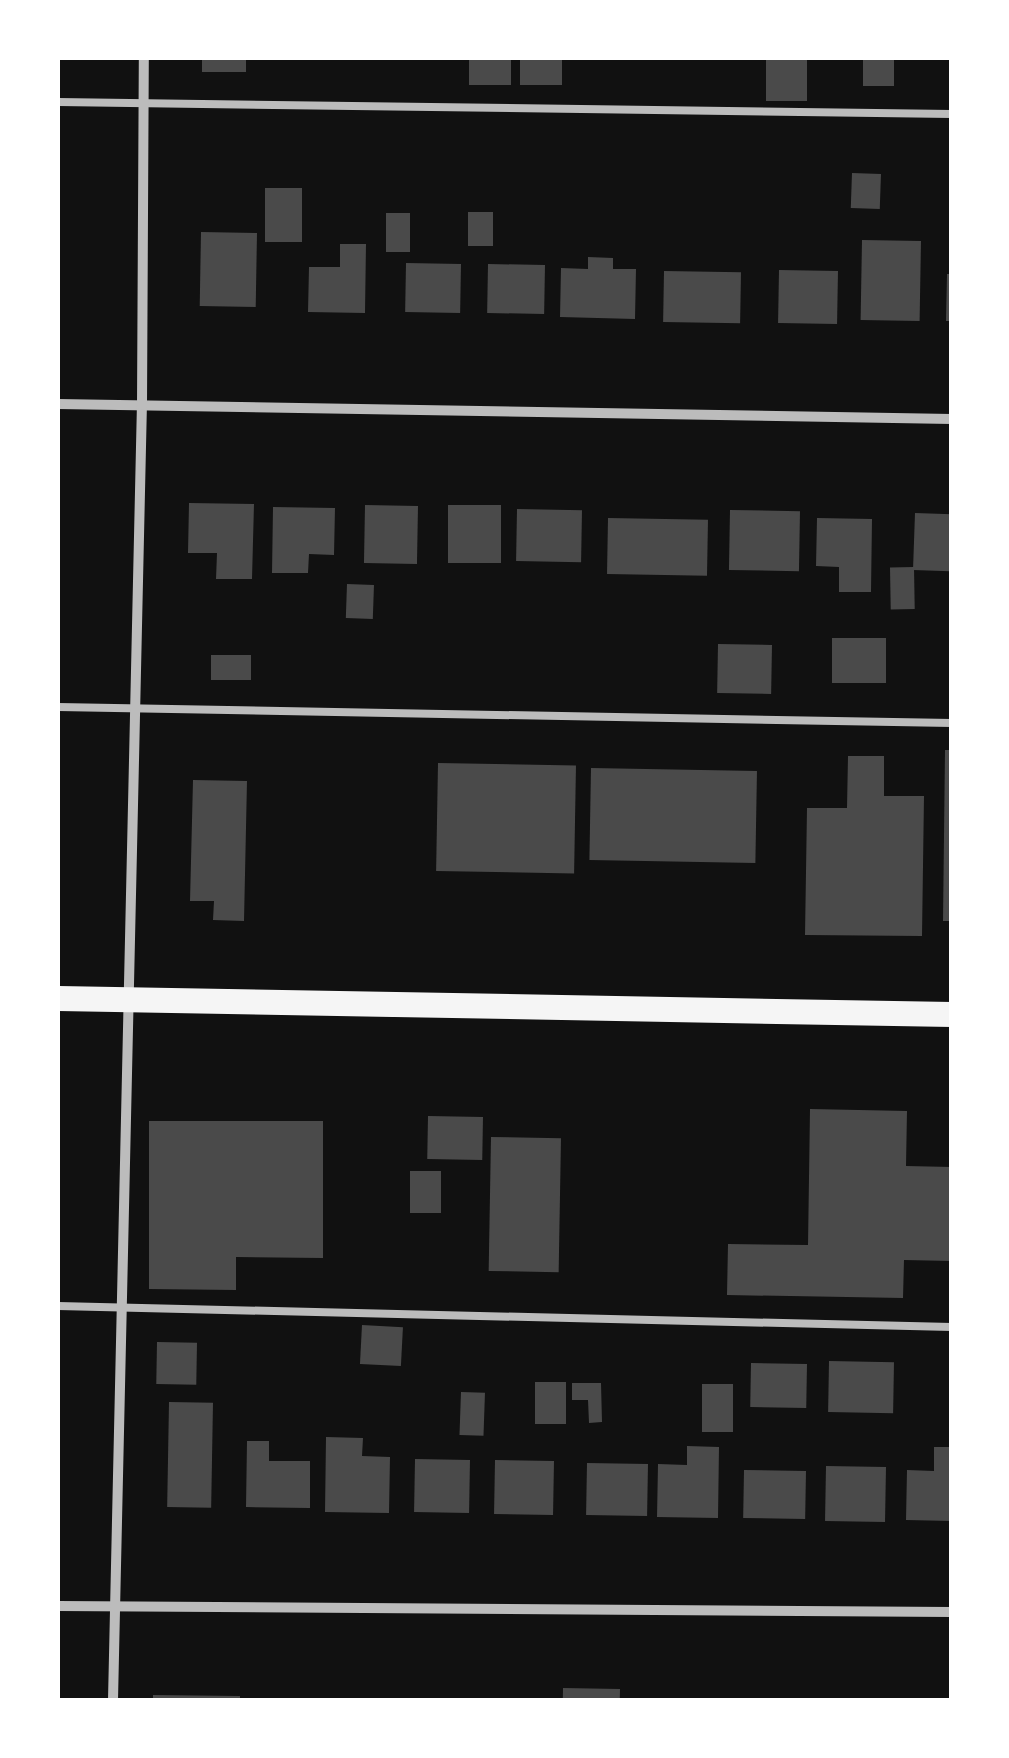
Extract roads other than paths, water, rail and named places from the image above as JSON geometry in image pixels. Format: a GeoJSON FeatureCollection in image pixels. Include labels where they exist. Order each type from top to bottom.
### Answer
{"type":"FeatureCollection","features":[{"type":"Feature","properties":{"kind":"main road"},"geometry":{"type":"LineString","coordinates":[[58,998],[952,1014]]}},
{"type":"Feature","properties":{"kind":"street"},"geometry":{"type":"LineString","coordinates":[[113,1700],[142,405],[144,58]]}},
{"type":"Feature","properties":{"kind":"street"},"geometry":{"type":"LineString","coordinates":[[58,404],[952,420]]}},
{"type":"Feature","properties":{"kind":"street"},"geometry":{"type":"LineString","coordinates":[[58,1606],[952,1612]]}},
{"type":"Feature","properties":{"kind":"lane"},"geometry":{"type":"LineString","coordinates":[[58,102],[952,114]]}},
{"type":"Feature","properties":{"kind":"lane"},"geometry":{"type":"LineString","coordinates":[[58,707],[952,723]]}},
{"type":"Feature","properties":{"kind":"lane"},"geometry":{"type":"LineString","coordinates":[[58,1306],[952,1327]]}}]}
